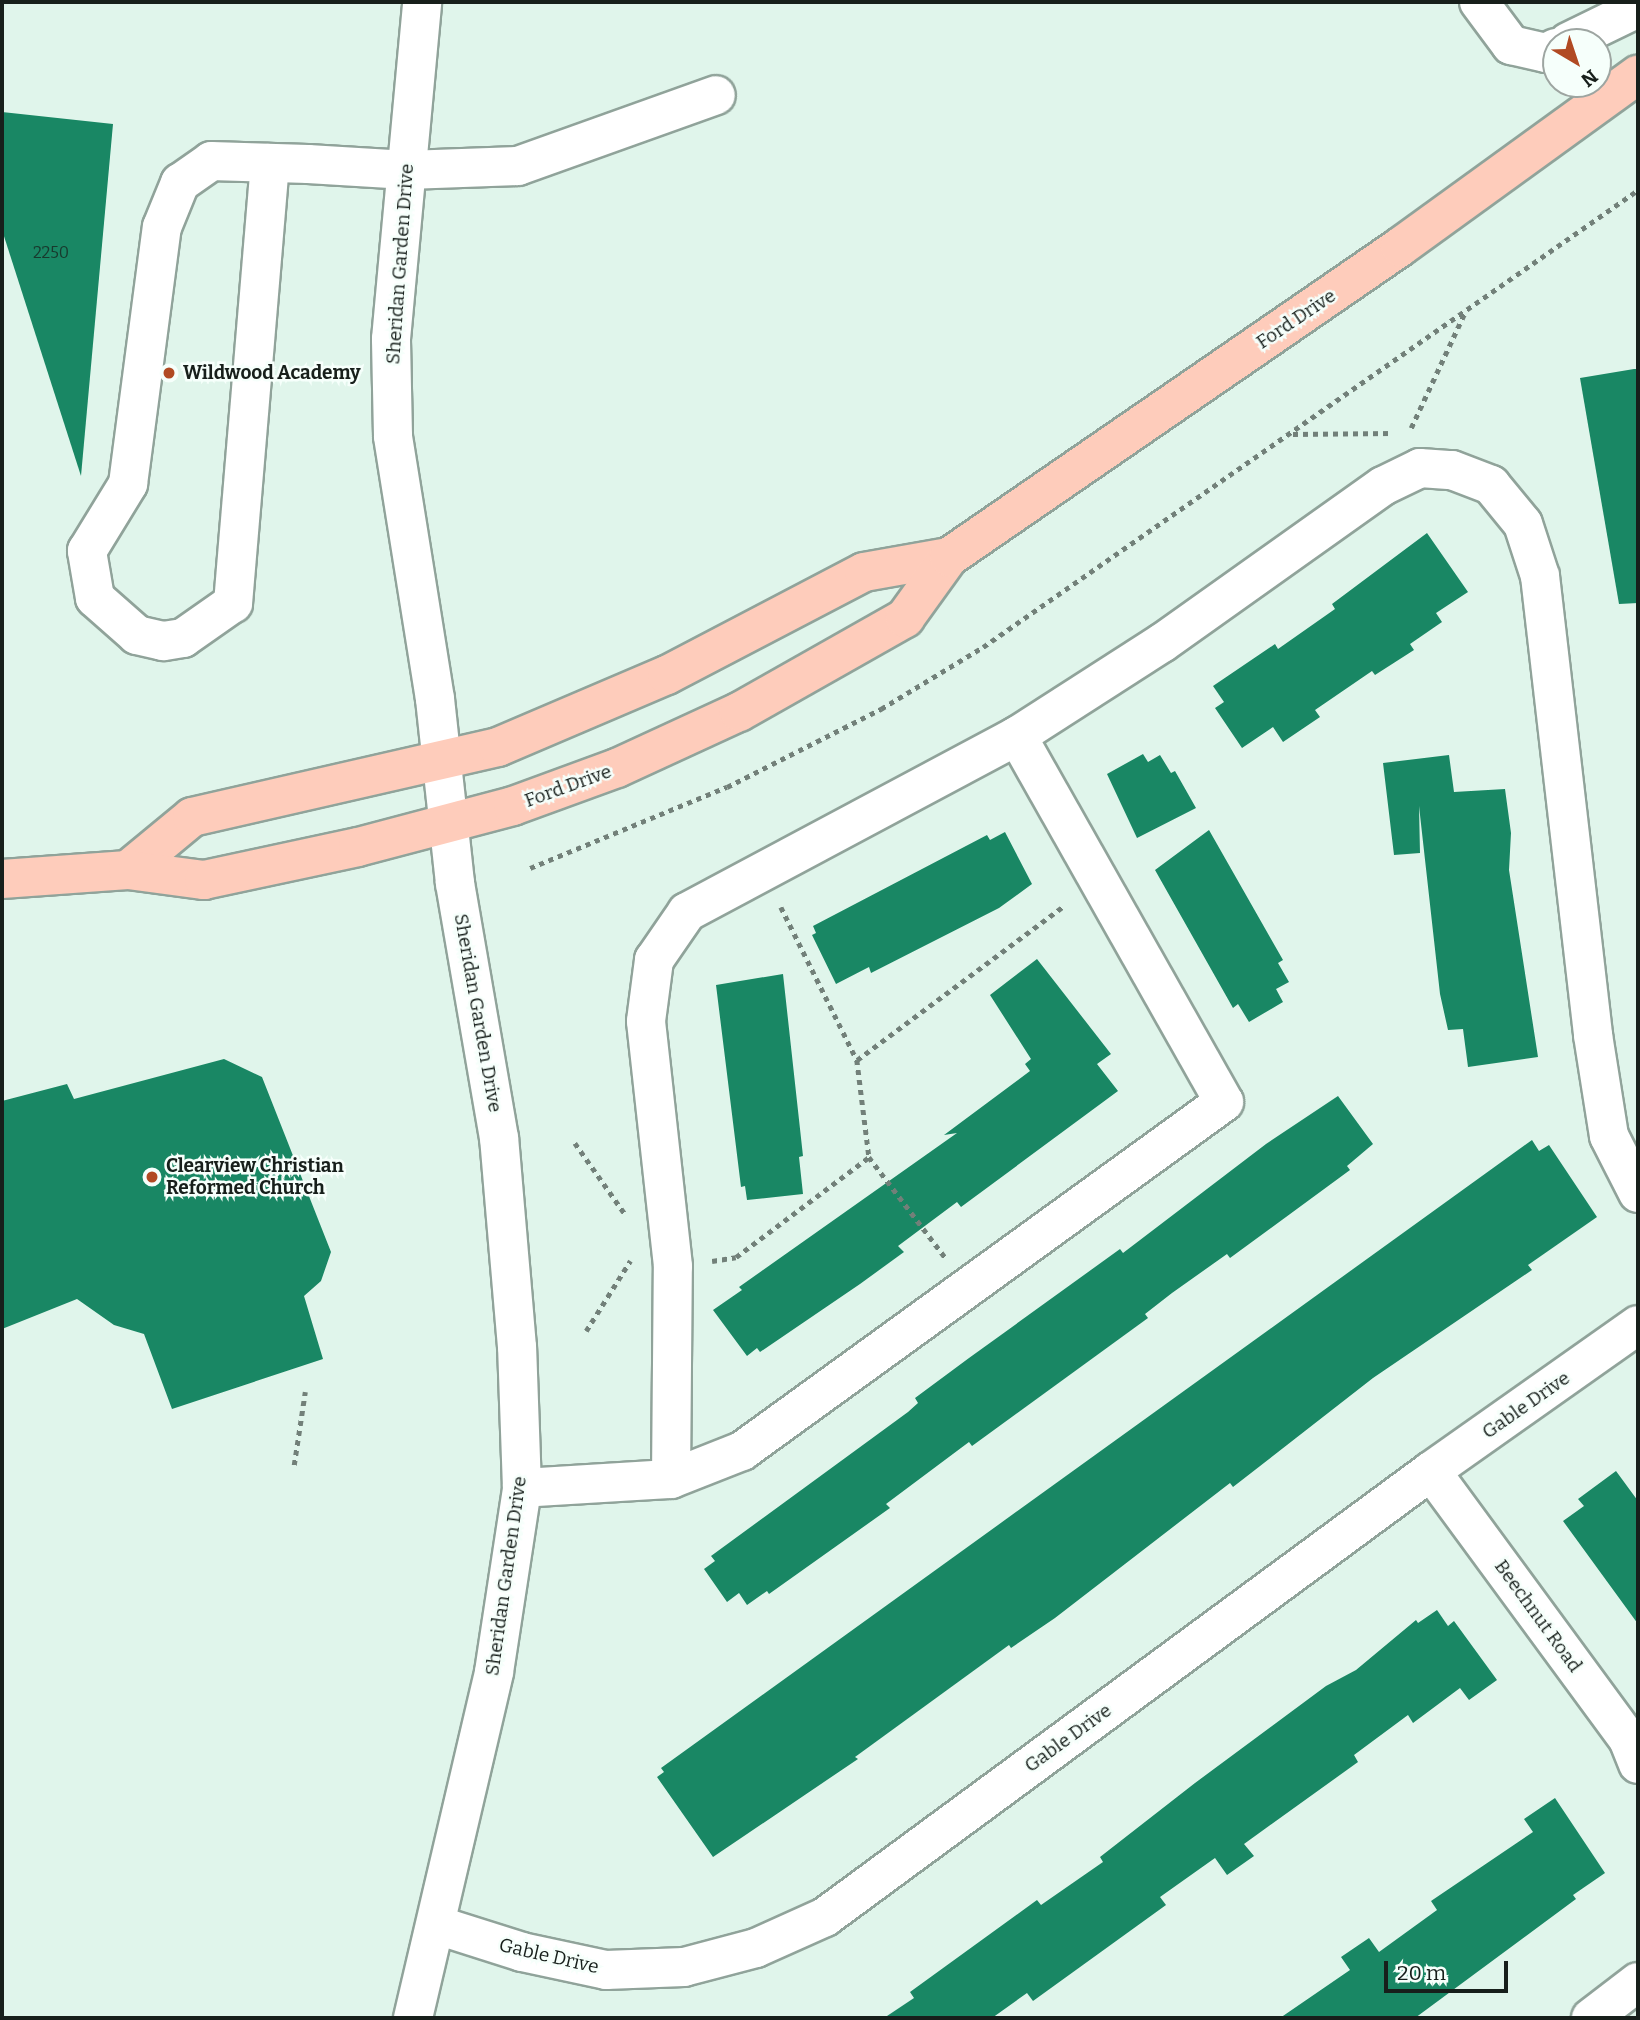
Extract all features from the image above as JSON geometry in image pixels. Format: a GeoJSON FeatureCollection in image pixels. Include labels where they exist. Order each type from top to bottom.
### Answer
{"type":"FeatureCollection","features":[{"type":"Feature","properties":{"kind":"main road","name":"Ford Drive"},"geometry":{"type":"LineString","coordinates":[[2,879],[128,870],[204,880],[513,806],[617,768],[739,712],[905,618],[949,557],[1388,255],[1638,75]]}},
{"type":"Feature","properties":{"kind":"main road","name":"Ford Drive"},"geometry":{"type":"LineString","coordinates":[[128,870],[191,817],[442,760],[549,728],[667,675],[864,572],[949,557]]}},
{"type":"Feature","properties":{"kind":"street","name":"Sheridan Garden Drive"},"geometry":{"type":"LineString","coordinates":[[413,2018],[437,1925],[494,1672],[522,1488],[517,1347],[499,1138],[448,823],[442,760],[393,436],[391,339],[422,2]]}},
{"type":"Feature","properties":{"kind":"street"},"geometry":{"type":"LineString","coordinates":[[1479,2],[1511,45],[1542,52]]}},
{"type":"Feature","properties":{"kind":"street"},"geometry":{"type":"LineString","coordinates":[[1597,28],[1638,8]]}},
{"type":"Feature","properties":{"kind":"street"},"geometry":{"type":"LineString","coordinates":[[270,163],[233,603],[183,638],[163,641],[137,635],[95,598],[87,551],[128,484],[162,227],[180,183],[211,161],[270,163],[407,170],[518,166],[716,95]]}},
{"type":"Feature","properties":{"kind":"street"},"geometry":{"type":"LineString","coordinates":[[671,1479],[673,1266],[646,1021],[654,960],[687,912],[762,870],[951,775],[1017,736],[1162,643],[1383,486],[1414,451],[1491,485],[1523,524],[1540,576],[1592,1035],[1609,1136],[1638,1193]]}},
{"type":"Feature","properties":{"kind":"street"},"geometry":{"type":"LineString","coordinates":[[522,1488],[671,1479],[742,1451],[1224,1102],[1017,736]]}},
{"type":"Feature","properties":{"kind":"street","name":"Gable Drive"},"geometry":{"type":"LineString","coordinates":[[437,1925],[522,1952],[606,1970],[684,1967],[756,1948],[825,1917],[1432,1471],[1638,1325]]}},
{"type":"Feature","properties":{"kind":"street","name":"Beechnut Road"},"geometry":{"type":"LineString","coordinates":[[1432,1471],[1628,1739],[1638,1764]]}},
{"type":"Feature","properties":{"kind":"street"},"geometry":{"type":"LineString","coordinates":[[1591,2018],[1638,1982]]}},
{"type":"Feature","properties":{"kind":"path"},"geometry":{"type":"LineString","coordinates":[[530,868],[727,787],[881,709],[984,647],[1638,190]]}},
{"type":"Feature","properties":{"kind":"path"},"geometry":{"type":"LineString","coordinates":[[1293,433],[1414,451],[1466,310]]}},
{"type":"Feature","properties":{"kind":"path"},"geometry":{"type":"LineString","coordinates":[[762,870],[857,1060],[869,1157],[968,1288]]}},
{"type":"Feature","properties":{"kind":"path"},"geometry":{"type":"LineString","coordinates":[[857,1060],[1099,879]]}},
{"type":"Feature","properties":{"kind":"path"},"geometry":{"type":"LineString","coordinates":[[575,1143],[628,1218]]}},
{"type":"Feature","properties":{"kind":"path"},"geometry":{"type":"LineString","coordinates":[[586,1331],[643,1240],[673,1266],[736,1257],[869,1157]]}},
{"type":"Feature","properties":{"kind":"path"},"geometry":{"type":"LineString","coordinates":[[294,1465],[305,1392]]}},
{"type":"Feature","properties":{"kind":"building"},"geometry":{"type":"Polygon","coordinates":[[[2,112],[113,124],[81,476],[2,230],[2,112]]]}},
{"type":"Feature","properties":{"kind":"building"},"geometry":{"type":"Polygon","coordinates":[[[1638,369],[1638,603],[1619,604],[1580,378],[1638,369]]]}},
{"type":"Feature","properties":{"kind":"building"},"geometry":{"type":"Polygon","coordinates":[[[1427,533],[1468,592],[1436,613],[1442,622],[1410,644],[1414,650],[1375,675],[1372,671],[1315,710],[1320,717],[1283,742],[1273,727],[1242,748],[1215,708],[1224,702],[1213,686],[1275,644],[1278,649],[1335,609],[1332,604],[1427,533]]]}},
{"type":"Feature","properties":{"kind":"building"},"geometry":{"type":"Polygon","coordinates":[[[1143,754],[1148,762],[1160,755],[1171,773],[1175,771],[1196,808],[1137,838],[1107,774],[1143,754]]]}},
{"type":"Feature","properties":{"kind":"building"},"geometry":{"type":"Polygon","coordinates":[[[1449,755],[1454,792],[1505,789],[1511,833],[1509,870],[1538,1057],[1468,1067],[1463,1029],[1448,1030],[1440,994],[1419,806],[1420,853],[1394,855],[1383,763],[1449,755]]]}},
{"type":"Feature","properties":{"kind":"building"},"geometry":{"type":"Polygon","coordinates":[[[1209,830],[1283,960],[1278,963],[1289,982],[1276,989],[1283,1002],[1249,1022],[1238,1004],[1233,1008],[1155,870],[1209,830]]]}},
{"type":"Feature","properties":{"kind":"building"},"geometry":{"type":"Polygon","coordinates":[[[1005,832],[1032,884],[999,908],[871,973],[869,967],[836,984],[812,935],[816,933],[813,926],[987,835],[990,840],[1005,832]]]}},
{"type":"Feature","properties":{"kind":"building"},"geometry":{"type":"Polygon","coordinates":[[[1037,959],[1111,1054],[1097,1064],[1118,1091],[961,1207],[957,1202],[898,1246],[904,1252],[860,1284],[760,1352],[757,1348],[747,1356],[713,1310],[742,1290],[739,1287],[957,1133],[944,1135],[1030,1071],[1025,1064],[1031,1059],[990,995],[1037,959]]]}},
{"type":"Feature","properties":{"kind":"building"},"geometry":{"type":"Polygon","coordinates":[[[783,974],[803,1156],[799,1157],[803,1194],[747,1200],[745,1186],[741,1187],[716,985],[783,974]]]}},
{"type":"Feature","properties":{"kind":"building","name":"Clearview Christian Reformed Church"},"geometry":{"type":"Polygon","coordinates":[[[224,1059],[262,1077],[331,1252],[321,1281],[304,1296],[323,1359],[172,1409],[144,1334],[114,1325],[77,1299],[2,1329],[2,1101],[67,1084],[74,1099],[224,1059]]]}},
{"type":"Feature","properties":{"kind":"building"},"geometry":{"type":"Polygon","coordinates":[[[1338,1096],[1373,1144],[1347,1166],[1350,1170],[1230,1258],[1227,1254],[1172,1293],[1145,1314],[1148,1318],[972,1446],[969,1442],[886,1504],[890,1508],[769,1594],[767,1591],[747,1605],[739,1593],[727,1602],[704,1569],[715,1561],[711,1556],[908,1412],[918,1403],[915,1398],[969,1358],[1120,1249],[1123,1253],[1266,1144],[1338,1096]]]}},
{"type":"Feature","properties":{"kind":"building"},"geometry":{"type":"Polygon","coordinates":[[[1532,1140],[1539,1151],[1549,1145],[1597,1217],[1528,1265],[1532,1270],[1373,1378],[1233,1487],[1230,1483],[1055,1618],[1011,1648],[1009,1645],[855,1757],[858,1759],[713,1857],[657,1777],[664,1772],[661,1768],[1532,1140]]]}},
{"type":"Feature","properties":{"kind":"building"},"geometry":{"type":"Polygon","coordinates":[[[1616,1471],[1638,1501],[1638,1624],[1563,1521],[1584,1506],[1578,1499],[1616,1471]]]}},
{"type":"Feature","properties":{"kind":"building"},"geometry":{"type":"Polygon","coordinates":[[[1437,1610],[1448,1626],[1454,1621],[1497,1680],[1469,1700],[1460,1688],[1413,1723],[1408,1715],[1354,1755],[1358,1762],[1244,1844],[1254,1856],[1227,1875],[1215,1858],[1160,1897],[1166,1905],[1033,2001],[1027,1993],[992,2018],[884,2018],[914,1998],[910,1992],[1037,1900],[1041,1905],[1103,1862],[1100,1857],[1195,1783],[1326,1686],[1356,1670],[1416,1620],[1418,1623],[1437,1610]]]}},
{"type":"Feature","properties":{"kind":"building"},"geometry":{"type":"Polygon","coordinates":[[[1555,1798],[1605,1873],[1573,1895],[1576,1899],[1415,2018],[1280,2018],[1350,1970],[1341,1957],[1369,1938],[1379,1952],[1437,1910],[1431,1901],[1533,1832],[1524,1819],[1555,1798]]]}},
{"type":"Feature","properties":{"kind":"place","name":"Wildwood Academy"},"geometry":{"type":"Point","coordinates":[169,373]}},
{"type":"Feature","properties":{"kind":"place","name":"Clearview Christian Reformed Church"},"geometry":{"type":"Point","coordinates":[152,1177]}}]}
